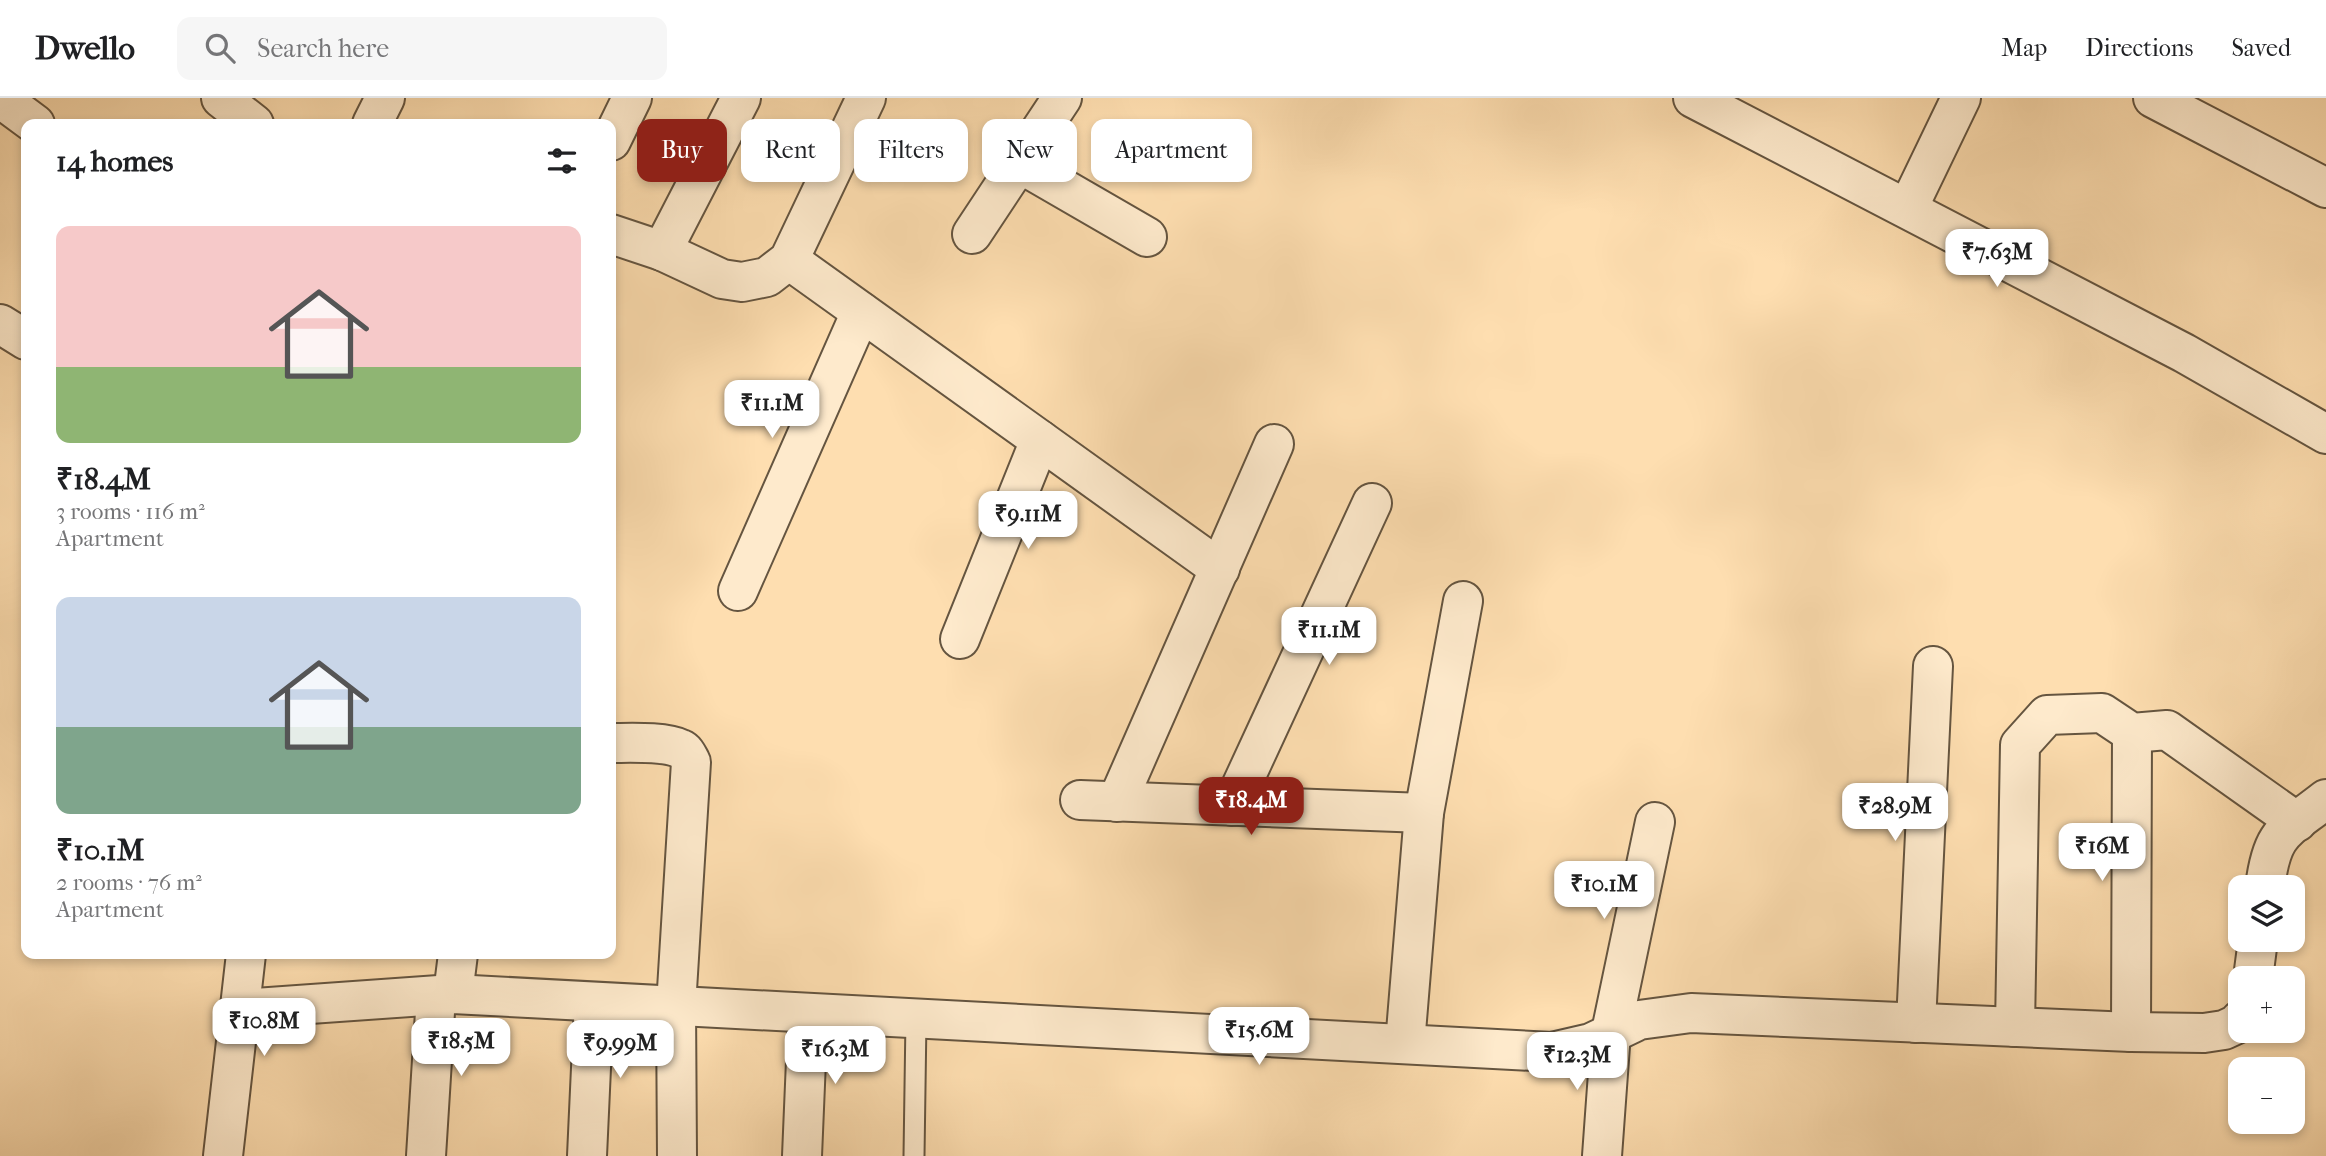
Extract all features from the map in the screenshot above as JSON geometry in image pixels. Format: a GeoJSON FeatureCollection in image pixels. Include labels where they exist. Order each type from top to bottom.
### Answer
{"type":"FeatureCollection","features":[{"type":"Feature","properties":{"kind":"street"},"geometry":{"type":"LineString","coordinates":[[0,98],[28,119]]}},
{"type":"Feature","properties":{"kind":"street"},"geometry":{"type":"LineString","coordinates":[[221,98],[248,119]]}},
{"type":"Feature","properties":{"kind":"street"},"geometry":{"type":"LineString","coordinates":[[374,119],[385,98]]}},
{"type":"Feature","properties":{"kind":"street"},"geometry":{"type":"LineString","coordinates":[[616,131],[632,98]]}},
{"type":"Feature","properties":{"kind":"street"},"geometry":{"type":"LineString","coordinates":[[662,251],[741,98]]}},
{"type":"Feature","properties":{"kind":"street"},"geometry":{"type":"LineString","coordinates":[[616,236],[662,251],[722,279],[742,282],[767,276],[789,260],[866,98]]}},
{"type":"Feature","properties":{"kind":"street"},"geometry":{"type":"LineString","coordinates":[[1048,119],[1062,98]]}},
{"type":"Feature","properties":{"kind":"street"},"geometry":{"type":"LineString","coordinates":[[1693,98],[2184,354],[2326,435]]}},
{"type":"Feature","properties":{"kind":"street"},"geometry":{"type":"LineString","coordinates":[[1908,208],[1961,98]]}},
{"type":"Feature","properties":{"kind":"street"},"geometry":{"type":"LineString","coordinates":[[2153,98],[2326,188]]}},
{"type":"Feature","properties":{"kind":"street"},"geometry":{"type":"LineString","coordinates":[[972,234],[1006,182]]}},
{"type":"Feature","properties":{"kind":"street"},"geometry":{"type":"LineString","coordinates":[[1052,182],[1147,237]]}},
{"type":"Feature","properties":{"kind":"street"},"geometry":{"type":"LineString","coordinates":[[789,260],[1220,569]]}},
{"type":"Feature","properties":{"kind":"street"},"geometry":{"type":"LineString","coordinates":[[738,591],[861,312]]}},
{"type":"Feature","properties":{"kind":"street"},"geometry":{"type":"LineString","coordinates":[[0,324],[21,337]]}},
{"type":"Feature","properties":{"kind":"street"},"geometry":{"type":"LineString","coordinates":[[960,639],[1040,440]]}},
{"type":"Feature","properties":{"kind":"street"},"geometry":{"type":"LineString","coordinates":[[1274,444],[1220,569],[1099,801],[1424,813]]}},
{"type":"Feature","properties":{"kind":"street"},"geometry":{"type":"LineString","coordinates":[[1233,806],[1372,503]]}},
{"type":"Feature","properties":{"kind":"street"},"geometry":{"type":"LineString","coordinates":[[1405,1044],[1424,813],[1463,601]]}},
{"type":"Feature","properties":{"kind":"street"},"geometry":{"type":"LineString","coordinates":[[1916,1023],[1933,666]]}},
{"type":"Feature","properties":{"kind":"street"},"geometry":{"type":"LineString","coordinates":[[2015,1027],[2020,745],[2048,715],[2102,713],[2132,733],[2167,730],[2312,810],[2283,832],[2276,841],[2267,875]]}},
{"type":"Feature","properties":{"kind":"street"},"geometry":{"type":"LineString","coordinates":[[2130,1032],[2132,733]]}},
{"type":"Feature","properties":{"kind":"street"},"geometry":{"type":"LineString","coordinates":[[616,743],[680,748],[691,762],[676,1006],[677,1156]]}},
{"type":"Feature","properties":{"kind":"street"},"geometry":{"type":"LineString","coordinates":[[1602,1156],[1611,1032],[1655,822]]}},
{"type":"Feature","properties":{"kind":"street"},"geometry":{"type":"LineString","coordinates":[[223,1156],[245,959]]}},
{"type":"Feature","properties":{"kind":"street"},"geometry":{"type":"LineString","coordinates":[[426,1156],[445,995],[456,959]]}},
{"type":"Feature","properties":{"kind":"street"},"geometry":{"type":"LineString","coordinates":[[240,1009],[445,995],[1552,1052],[1591,1043],[1639,1020],[1691,1013],[2130,1032],[2204,1033],[2228,1028]]}},
{"type":"Feature","properties":{"kind":"street"},"geometry":{"type":"LineString","coordinates":[[587,1156],[594,1002]]}},
{"type":"Feature","properties":{"kind":"street"},"geometry":{"type":"LineString","coordinates":[[802,1156],[808,1013]]}},
{"type":"Feature","properties":{"kind":"lane"},"geometry":{"type":"LineString","coordinates":[[914,1156],[916,1019]]}}]}
